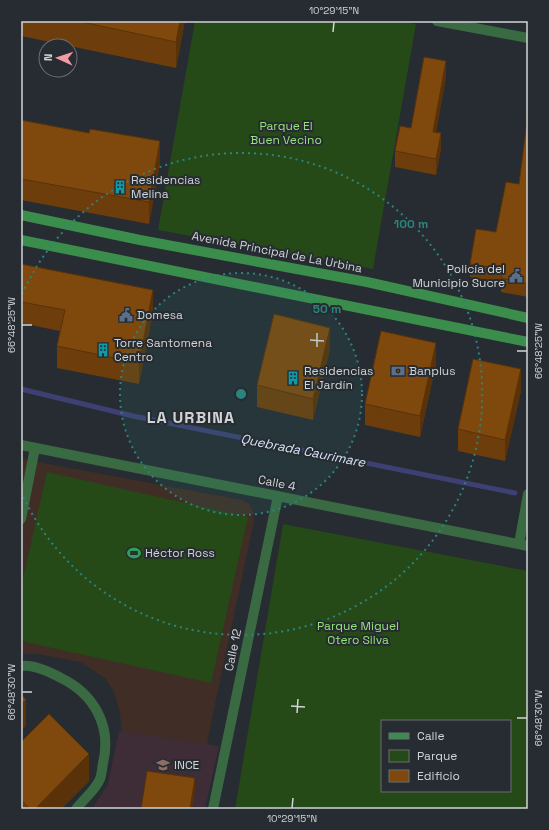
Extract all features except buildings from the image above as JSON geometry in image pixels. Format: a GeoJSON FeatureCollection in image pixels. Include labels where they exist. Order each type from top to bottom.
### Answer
{"type":"FeatureCollection","features":[{"type":"Feature","properties":{"kind":"main road","name":"Avenida Principal de La Urbina"},"geometry":{"type":"LineString","coordinates":[[21,215],[140,240],[367,282],[528,318]]}},
{"type":"Feature","properties":{"kind":"main road"},"geometry":{"type":"LineString","coordinates":[[21,240],[528,342]]}},
{"type":"Feature","properties":{"kind":"street"},"geometry":{"type":"LineString","coordinates":[[437,21],[528,38]]}},
{"type":"Feature","properties":{"kind":"street","name":"Calle 4"},"geometry":{"type":"LineString","coordinates":[[21,445],[523,545]]}},
{"type":"Feature","properties":{"kind":"street"},"geometry":{"type":"LineString","coordinates":[[21,519],[35,448]]}},
{"type":"Feature","properties":{"kind":"street"},"geometry":{"type":"LineString","coordinates":[[523,545],[528,494]]}},
{"type":"Feature","properties":{"kind":"street","name":"Calle 12"},"geometry":{"type":"LineString","coordinates":[[213,809],[278,496]]}},
{"type":"Feature","properties":{"kind":"street"},"geometry":{"type":"LineString","coordinates":[[21,666],[48,671],[70,682],[88,696],[101,716],[106,740],[99,780],[76,809]]}},
{"type":"Feature","properties":{"kind":"shaded area","name":"Héctor Ross"},"geometry":{"type":"Polygon","coordinates":[[[21,459],[242,500],[249,504],[253,511],[254,521],[212,718],[195,809],[103,802],[123,741],[120,713],[114,692],[105,678],[80,662],[38,654],[21,654],[21,459]]]}},
{"type":"Feature","properties":{"kind":"shaded area","name":"INCE"},"geometry":{"type":"Polygon","coordinates":[[[119,731],[219,746],[205,809],[92,809],[108,784],[119,731]]]}},
{"type":"Feature","properties":{"kind":"green space","name":"Parque El Buen Vecino"},"geometry":{"type":"Polygon","coordinates":[[[195,21],[396,21],[416,24],[373,269],[158,230],[195,21]]]}},
{"type":"Feature","properties":{"kind":"green space","name":"Héctor Ross"},"geometry":{"type":"Polygon","coordinates":[[[47,472],[248,517],[211,683],[21,641],[21,588],[47,472]]]}},
{"type":"Feature","properties":{"kind":"green space","name":"Parque Miguel Otero Silva"},"geometry":{"type":"Polygon","coordinates":[[[283,524],[528,571],[528,809],[235,809],[283,524]]]}},
{"type":"Feature","properties":{"kind":"waterway","name":"Quebrada Caurimare"},"geometry":{"type":"LineString","coordinates":[[21,389],[133,416],[515,493]]}},
{"type":"Feature","properties":{"kind":"place","name":"Residencias Melina"},"geometry":{"type":"Point","coordinates":[120,187]}},
{"type":"Feature","properties":{"kind":"place","name":"Policía del Municipio Sucre"},"geometry":{"type":"Point","coordinates":[516,276]}},
{"type":"Feature","properties":{"kind":"place","name":"Domesa"},"geometry":{"type":"Point","coordinates":[126,315]}},
{"type":"Feature","properties":{"kind":"place","name":"Torre Santomena Centro"},"geometry":{"type":"Point","coordinates":[103,350]}},
{"type":"Feature","properties":{"kind":"place","name":"Banplus"},"geometry":{"type":"Point","coordinates":[398,371]}},
{"type":"Feature","properties":{"kind":"place","name":"Residencias El Jardín"},"geometry":{"type":"Point","coordinates":[293,378]}},
{"type":"Feature","properties":{"kind":"place","name":"Héctor Ross"},"geometry":{"type":"Point","coordinates":[134,553]}},
{"type":"Feature","properties":{"kind":"place","name":"INCE"},"geometry":{"type":"Point","coordinates":[163,765]}},
{"type":"Feature","properties":{"kind":"district","name":"LA URBINA"},"geometry":{"type":"Point","coordinates":[191,417]}}]}
